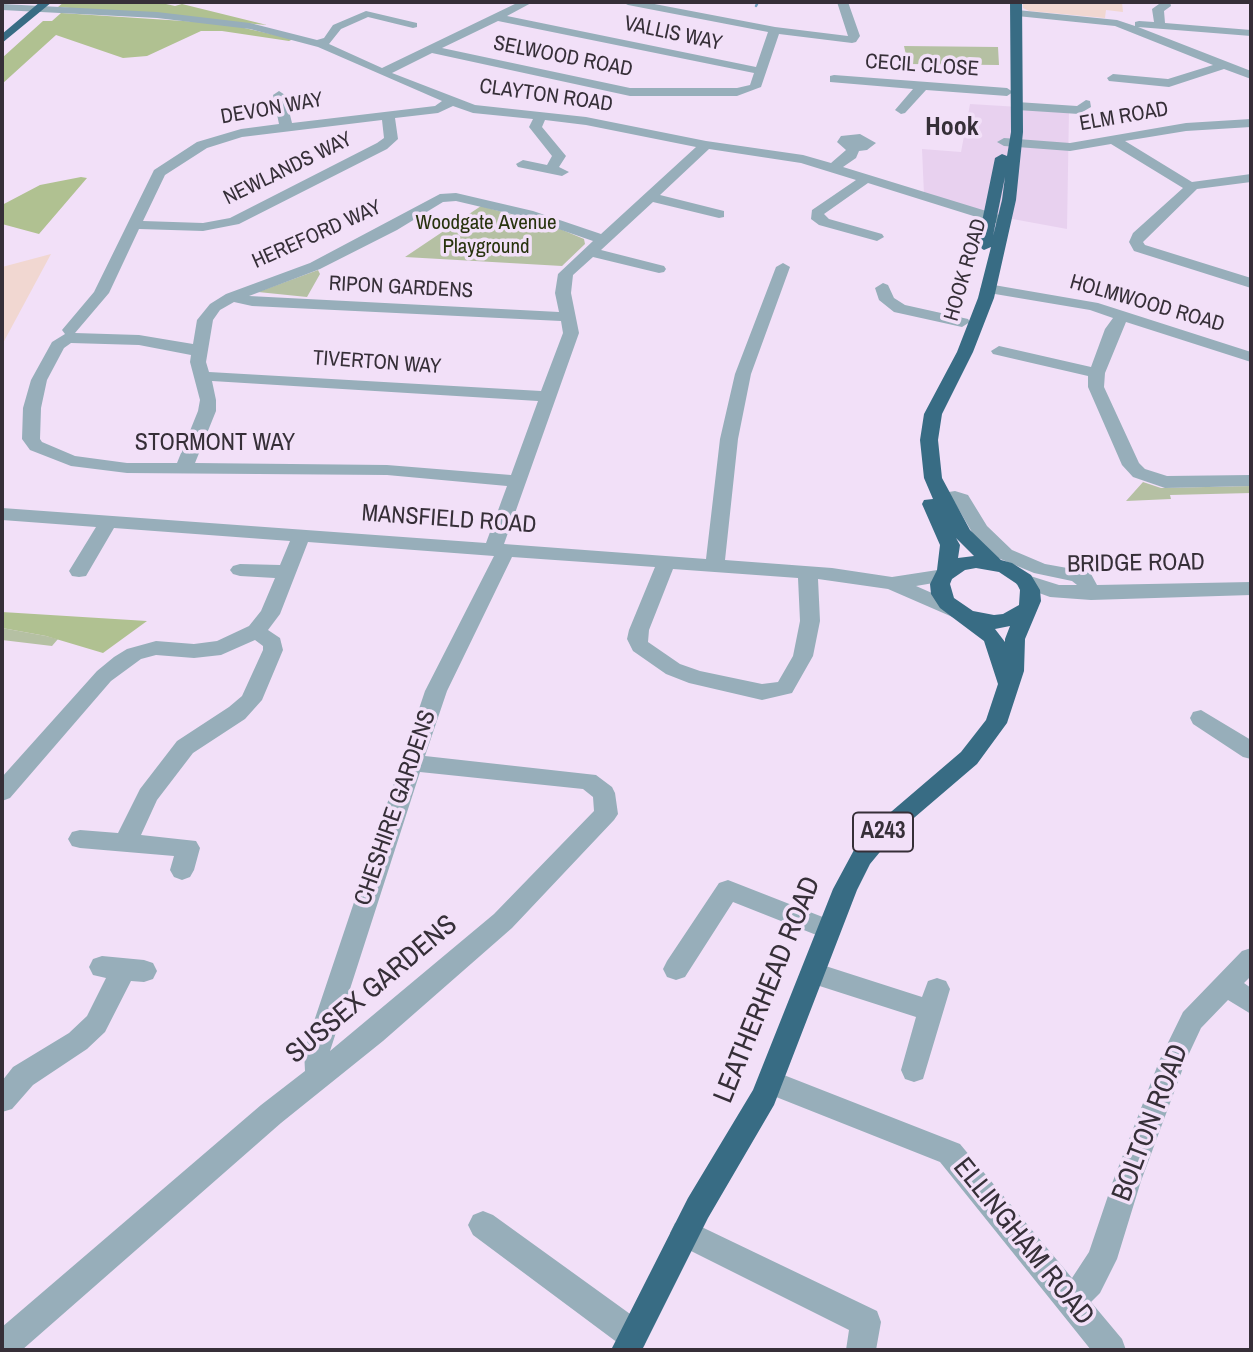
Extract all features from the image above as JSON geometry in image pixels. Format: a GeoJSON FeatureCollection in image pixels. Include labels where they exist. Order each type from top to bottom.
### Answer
{"type":"FeatureCollection","features":[{"type":"Feature","properties":{"kind":"highway"},"geometry":{"type":"LineString","coordinates":[[2,24],[27,2]]}},
{"type":"Feature","properties":{"kind":"highway"},"geometry":{"type":"LineString","coordinates":[[2,40],[46,2]]}},
{"type":"Feature","properties":{"kind":"highway","name":"HOOK ROAD"},"geometry":{"type":"LineString","coordinates":[[1007,2],[1010,142]]}},
{"type":"Feature","properties":{"kind":"highway","name":"HOOK ROAD"},"geometry":{"type":"LineString","coordinates":[[994,564],[963,534],[943,498],[933,478],[929,440],[933,414],[965,352],[988,289],[1017,106],[1017,7]]}},
{"type":"Feature","properties":{"kind":"highway","name":"HOOK ROAD"},"geometry":{"type":"LineString","coordinates":[[946,573],[950,545],[922,485],[916,463],[916,432],[924,401],[962,322],[997,220]]}},
{"type":"Feature","properties":{"kind":"highway","name":"A243"},"geometry":{"type":"LineString","coordinates":[[960,564],[994,564],[1015,573],[1024,580],[1030,590],[1031,601],[1015,639],[1014,671],[1007,686],[999,652],[992,637],[941,594],[940,584],[946,573],[960,564]]}},
{"type":"Feature","properties":{"kind":"highway"},"geometry":{"type":"LineString","coordinates":[[962,614],[994,622],[1018,616],[1027,609]]}},
{"type":"Feature","properties":{"kind":"highway","name":"LEATHERHEAD ROAD"},"geometry":{"type":"LineString","coordinates":[[630,1343],[685,1233],[753,1118],[771,1082],[845,889],[862,857],[886,828],[946,780],[977,748],[996,723],[1007,686]]}},
{"type":"Feature","properties":{"kind":"street"},"geometry":{"type":"LineString","coordinates":[[382,73],[527,2]]}},
{"type":"Feature","properties":{"kind":"street"},"geometry":{"type":"LineString","coordinates":[[628,2],[775,30],[852,40],[854,36],[843,2]]}},
{"type":"Feature","properties":{"kind":"street"},"geometry":{"type":"LineString","coordinates":[[1160,26],[1158,9],[1165,6],[1164,2]]}},
{"type":"Feature","properties":{"kind":"street","name":"CLAYTON ROAD"},"geometry":{"type":"LineString","coordinates":[[2,7],[157,15],[235,23],[317,44],[452,102],[495,113],[586,121],[706,145],[760,151],[835,167],[997,220]]}},
{"type":"Feature","properties":{"kind":"street"},"geometry":{"type":"LineString","coordinates":[[1017,7],[1126,26],[1251,75]]}},
{"type":"Feature","properties":{"kind":"street"},"geometry":{"type":"LineString","coordinates":[[317,44],[328,40],[337,27],[366,14],[406,25]]}},
{"type":"Feature","properties":{"kind":"street","name":"VALLIS WAY"},"geometry":{"type":"LineString","coordinates":[[496,17],[760,71]]}},
{"type":"Feature","properties":{"kind":"street"},"geometry":{"type":"LineString","coordinates":[[1126,26],[1139,24],[1251,33]]}},
{"type":"Feature","properties":{"kind":"street","name":"SELWOOD ROAD"},"geometry":{"type":"LineString","coordinates":[[430,49],[630,92],[748,91],[755,88],[775,30]]}},
{"type":"Feature","properties":{"kind":"street"},"geometry":{"type":"LineString","coordinates":[[1113,78],[1169,83],[1224,65]]}},
{"type":"Feature","properties":{"kind":"street","name":"CECIL CLOSE"},"geometry":{"type":"LineString","coordinates":[[834,79],[1007,92]]}},
{"type":"Feature","properties":{"kind":"street"},"geometry":{"type":"LineString","coordinates":[[915,111],[896,109],[922,86]]}},
{"type":"Feature","properties":{"kind":"street"},"geometry":{"type":"LineString","coordinates":[[279,95],[286,125]]}},
{"type":"Feature","properties":{"kind":"street","name":"DEVON WAY"},"geometry":{"type":"LineString","coordinates":[[119,260],[159,173],[218,139],[286,125],[438,108],[452,102]]}},
{"type":"Feature","properties":{"kind":"street"},"geometry":{"type":"LineString","coordinates":[[1017,106],[1079,110],[1086,104]]}},
{"type":"Feature","properties":{"kind":"street","name":"NEWLANDS WAY"},"geometry":{"type":"LineString","coordinates":[[133,225],[203,227],[234,220],[382,146],[391,139],[388,114]]}},
{"type":"Feature","properties":{"kind":"street"},"geometry":{"type":"LineString","coordinates":[[523,164],[558,171],[559,156],[535,127],[541,116]]}},
{"type":"Feature","properties":{"kind":"street","name":"ELM ROAD"},"geometry":{"type":"LineString","coordinates":[[1010,142],[1070,147],[1186,127],[1251,123]]}},
{"type":"Feature","properties":{"kind":"street"},"geometry":{"type":"LineString","coordinates":[[1114,140],[1190,186],[1251,178]]}},
{"type":"Feature","properties":{"kind":"street"},"geometry":{"type":"LineString","coordinates":[[591,252],[706,145]]}},
{"type":"Feature","properties":{"kind":"street"},"geometry":{"type":"LineString","coordinates":[[835,167],[851,155],[854,148]]}},
{"type":"Feature","properties":{"kind":"street"},"geometry":{"type":"LineString","coordinates":[[867,178],[817,213],[818,219],[877,237]]}},
{"type":"Feature","properties":{"kind":"street"},"geometry":{"type":"LineString","coordinates":[[1190,186],[1190,191],[1138,236],[1136,242],[1139,248],[1251,283]]}},
{"type":"Feature","properties":{"kind":"street","name":"HEREFORD WAY"},"geometry":{"type":"LineString","coordinates":[[183,470],[207,411],[198,362],[198,348],[205,320],[215,307],[231,297],[315,266],[392,227],[440,198],[456,197],[528,214],[603,240]]}},
{"type":"Feature","properties":{"kind":"street"},"geometry":{"type":"LineString","coordinates":[[651,197],[719,214]]}},
{"type":"Feature","properties":{"kind":"street"},"geometry":{"type":"LineString","coordinates":[[591,252],[659,269]]}},
{"type":"Feature","properties":{"kind":"street","name":"CHESHIRE GARDENS"},"geometry":{"type":"LineString","coordinates":[[319,1077],[317,1051],[411,763],[436,691],[500,550],[516,481],[571,333],[562,282],[566,274],[591,252]]}},
{"type":"Feature","properties":{"kind":"street","name":"STORMONT WAY"},"geometry":{"type":"LineString","coordinates":[[119,260],[101,293],[58,345],[39,380],[30,430],[31,439],[36,446],[71,461],[90,464],[183,470],[366,469],[516,481]]}},
{"type":"Feature","properties":{"kind":"street"},"geometry":{"type":"LineString","coordinates":[[715,566],[729,439],[743,374],[783,267]]}},
{"type":"Feature","properties":{"kind":"street"},"geometry":{"type":"LineString","coordinates":[[883,288],[887,300],[900,309],[962,322]]}},
{"type":"Feature","properties":{"kind":"street","name":"HOLMWOOD ROAD"},"geometry":{"type":"LineString","coordinates":[[988,289],[1078,303],[1251,357]]}},
{"type":"Feature","properties":{"kind":"street","name":"RIPON GARDENS"},"geometry":{"type":"LineString","coordinates":[[231,297],[275,302],[568,317]]}},
{"type":"Feature","properties":{"kind":"street"},"geometry":{"type":"LineString","coordinates":[[1122,316],[1113,329],[1097,373],[1096,387],[1102,406],[1131,464],[1139,474],[1165,482],[1251,481]]}},
{"type":"Feature","properties":{"kind":"street"},"geometry":{"type":"LineString","coordinates":[[69,334],[139,340],[191,350],[198,348]]}},
{"type":"Feature","properties":{"kind":"street"},"geometry":{"type":"LineString","coordinates":[[999,351],[1097,373]]}},
{"type":"Feature","properties":{"kind":"street","name":"TIVERTON WAY"},"geometry":{"type":"LineString","coordinates":[[202,378],[212,376],[549,397]]}},
{"type":"Feature","properties":{"kind":"street"},"geometry":{"type":"LineString","coordinates":[[943,498],[962,499],[980,530],[1005,554],[1041,569],[1084,579],[1091,593]]}},
{"type":"Feature","properties":{"kind":"street","name":"MANSFIELD ROAD"},"geometry":{"type":"LineString","coordinates":[[2,514],[808,572],[892,583],[962,614]]}},
{"type":"Feature","properties":{"kind":"street"},"geometry":{"type":"LineString","coordinates":[[80,571],[109,521]]}},
{"type":"Feature","properties":{"kind":"street"},"geometry":{"type":"LineString","coordinates":[[2,792],[104,676],[121,662],[134,654],[156,648],[194,651],[221,648],[256,631],[270,614],[301,537]]}},
{"type":"Feature","properties":{"kind":"street"},"geometry":{"type":"LineString","coordinates":[[666,562],[639,631],[637,639],[640,646],[647,653],[684,673],[762,692],[785,688],[803,656],[810,621],[808,572]]}},
{"type":"Feature","properties":{"kind":"street"},"geometry":{"type":"LineString","coordinates":[[240,570],[287,572]]}},
{"type":"Feature","properties":{"kind":"street","name":"MANSFIELD ROAD"},"geometry":{"type":"LineString","coordinates":[[892,583],[946,573]]}},
{"type":"Feature","properties":{"kind":"street","name":"BRIDGE ROAD"},"geometry":{"type":"LineString","coordinates":[[1024,580],[1057,592],[1251,589]]}},
{"type":"Feature","properties":{"kind":"street","name":"BRIDGE ROAD"},"geometry":{"type":"LineString","coordinates":[[1027,609],[1068,601],[1251,598]]}},
{"type":"Feature","properties":{"kind":"street"},"geometry":{"type":"LineString","coordinates":[[125,843],[148,795],[185,747],[237,713],[251,699],[273,650],[273,643],[256,631]]}},
{"type":"Feature","properties":{"kind":"street"},"geometry":{"type":"LineString","coordinates":[[1202,718],[1251,751]]}},
{"type":"Feature","properties":{"kind":"street","name":"SUSSEX GARDENS"},"geometry":{"type":"LineString","coordinates":[[2,1347],[271,1114],[374,1033],[503,921],[606,814],[604,793],[587,781],[411,763]]}},
{"type":"Feature","properties":{"kind":"street"},"geometry":{"type":"LineString","coordinates":[[80,839],[188,848],[181,870]]}},
{"type":"Feature","properties":{"kind":"street"},"geometry":{"type":"LineString","coordinates":[[676,969],[728,890],[829,930]]}},
{"type":"Feature","properties":{"kind":"street","name":"BOLTON ROAD"},"geometry":{"type":"LineString","coordinates":[[1071,1301],[1088,1282],[1101,1259],[1173,1059],[1192,1020],[1251,958]]}},
{"type":"Feature","properties":{"kind":"street"},"geometry":{"type":"LineString","coordinates":[[2,1100],[23,1076],[78,1041],[96,1024],[123,969]]}},
{"type":"Feature","properties":{"kind":"street"},"geometry":{"type":"LineString","coordinates":[[813,973],[934,1000],[914,1070]]}},
{"type":"Feature","properties":{"kind":"street"},"geometry":{"type":"LineString","coordinates":[[1226,984],[1251,1003]]}},
{"type":"Feature","properties":{"kind":"street","name":"ELLINGHAM ROAD"},"geometry":{"type":"LineString","coordinates":[[771,1082],[950,1153],[1111,1350]]}},
{"type":"Feature","properties":{"kind":"street"},"geometry":{"type":"LineString","coordinates":[[483,1225],[630,1343]]}},
{"type":"Feature","properties":{"kind":"street"},"geometry":{"type":"LineString","coordinates":[[685,1233],[866,1322],[860,1350]]}},
{"type":"Feature","properties":{"kind":"shaded area"},"geometry":{"type":"Polygon","coordinates":[[[1023,2],[1122,2],[1123,12],[1106,10],[1105,18],[1029,11],[1023,8],[1023,2]]]}},
{"type":"Feature","properties":{"kind":"shaded area"},"geometry":{"type":"Polygon","coordinates":[[[970,104],[1069,110],[1067,229],[980,213],[924,195],[922,149],[961,152],[970,104]]]}},
{"type":"Feature","properties":{"kind":"shaded area"},"geometry":{"type":"Polygon","coordinates":[[[51,254],[2,345],[2,267],[51,254]]]}},
{"type":"Feature","properties":{"kind":"green space"},"geometry":{"type":"Polygon","coordinates":[[[64,2],[157,2],[175,6],[182,4],[267,25],[58,7],[64,2]]]}},
{"type":"Feature","properties":{"kind":"green space"},"geometry":{"type":"Polygon","coordinates":[[[61,13],[199,22],[240,27],[293,39],[289,41],[222,31],[201,31],[147,56],[123,58],[56,35],[2,84],[2,58],[43,21],[52,21],[61,13]]]}},
{"type":"Feature","properties":{"kind":"green space"},"geometry":{"type":"Polygon","coordinates":[[[904,46],[998,47],[999,65],[908,64],[904,46]]]}},
{"type":"Feature","properties":{"kind":"green space"},"geometry":{"type":"Polygon","coordinates":[[[87,178],[39,234],[2,224],[2,205],[40,185],[87,178]]]}},
{"type":"Feature","properties":{"kind":"green space","name":"Woodgate Avenue Playground"},"geometry":{"type":"Polygon","coordinates":[[[481,206],[553,226],[584,239],[585,244],[562,266],[405,257],[481,206]]]}},
{"type":"Feature","properties":{"kind":"green space"},"geometry":{"type":"Polygon","coordinates":[[[318,270],[320,274],[307,297],[258,292],[318,270]]]}},
{"type":"Feature","properties":{"kind":"green space"},"geometry":{"type":"Polygon","coordinates":[[[1143,482],[1161,488],[1251,486],[1251,493],[1170,495],[1171,499],[1126,501],[1143,482]]]}},
{"type":"Feature","properties":{"kind":"green space"},"geometry":{"type":"Polygon","coordinates":[[[2,612],[147,621],[103,653],[46,636],[2,628],[2,612]]]}},
{"type":"Feature","properties":{"kind":"green space"},"geometry":{"type":"Polygon","coordinates":[[[2,628],[58,639],[52,646],[2,640],[2,628]]]}},
{"type":"Feature","properties":{"kind":"waterway"},"geometry":{"type":"LineString","coordinates":[[756,6],[758,2]]}},
{"type":"Feature","properties":{"kind":"district","name":"Hook"},"geometry":{"type":"Point","coordinates":[952,128]}}]}
